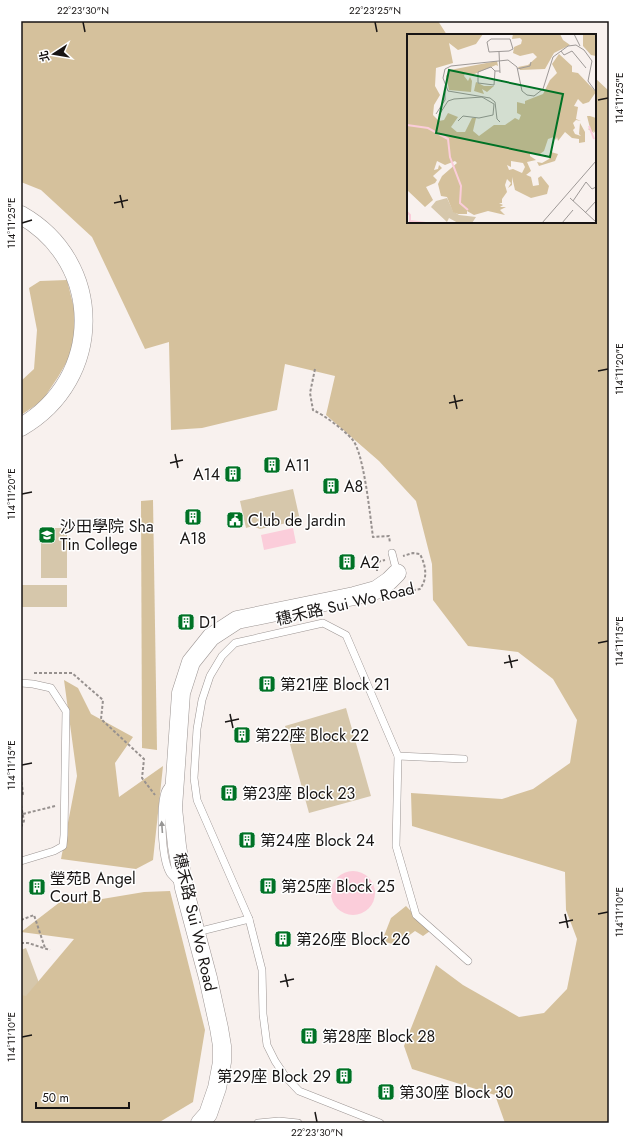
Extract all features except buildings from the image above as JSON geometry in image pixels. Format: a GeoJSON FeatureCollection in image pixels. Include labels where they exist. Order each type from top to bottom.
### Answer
{"type":"FeatureCollection","features":[{"type":"Feature","properties":{"kind":"street"},"geometry":{"type":"LineString","coordinates":[[21,215],[47,234],[62,252],[81,296],[84,321],[79,354],[76,364],[65,386],[50,405],[21,427]]}},
{"type":"Feature","properties":{"kind":"street","name":"穗禾路 Sui Wo Road"},"geometry":{"type":"LineString","coordinates":[[200,1123],[208,1114],[217,1088],[222,1062],[222,1046],[211,993],[184,888],[174,816],[174,779],[181,693],[191,662],[211,637],[237,620],[354,596],[376,590],[389,581],[394,561]]}},
{"type":"Feature","properties":{"kind":"lane"},"geometry":{"type":"LineString","coordinates":[[380,1123],[299,1091],[285,1076],[267,1045],[263,1014],[262,970],[249,920],[197,800],[194,778],[197,729],[202,700],[210,676],[222,656],[235,643],[324,623],[346,635],[398,756],[396,846],[416,915],[468,961]]}},
{"type":"Feature","properties":{"kind":"lane"},"geometry":{"type":"LineString","coordinates":[[21,683],[51,688],[66,712],[63,846],[54,851],[21,861]]}},
{"type":"Feature","properties":{"kind":"lane"},"geometry":{"type":"LineString","coordinates":[[398,756],[464,759]]}},
{"type":"Feature","properties":{"kind":"lane"},"geometry":{"type":"LineString","coordinates":[[196,934],[205,930],[249,920]]}},
{"type":"Feature","properties":{"kind":"lane"},"geometry":{"type":"LineString","coordinates":[[258,1123],[279,1121],[298,1123]]}},
{"type":"Feature","properties":{"kind":"path"},"geometry":{"type":"LineString","coordinates":[[315,369],[310,393],[312,410],[321,414],[352,440],[361,462],[373,537],[389,536],[394,561]]}},
{"type":"Feature","properties":{"kind":"path","name":"穗禾路 Sui Wo Road"},"geometry":{"type":"LineString","coordinates":[[375,575],[377,570],[377,562],[394,561],[413,553],[420,554],[424,561],[426,572],[425,582],[420,589],[392,595]]}},
{"type":"Feature","properties":{"kind":"path"},"geometry":{"type":"LineString","coordinates":[[28,673],[72,673],[103,700],[101,719],[144,759],[142,778],[156,796]]}},
{"type":"Feature","properties":{"kind":"path"},"geometry":{"type":"LineString","coordinates":[[21,777],[23,794],[21,796]]}},
{"type":"Feature","properties":{"kind":"path"},"geometry":{"type":"LineString","coordinates":[[21,805],[24,821],[21,827]]}},
{"type":"Feature","properties":{"kind":"path"},"geometry":{"type":"LineString","coordinates":[[23,814],[59,805]]}},
{"type":"Feature","properties":{"kind":"path"},"geometry":{"type":"LineString","coordinates":[[21,920],[34,915],[45,948]]}},
{"type":"Feature","properties":{"kind":"path"},"geometry":{"type":"LineString","coordinates":[[21,943],[28,942],[50,950]]}},
{"type":"Feature","properties":{"kind":"shaded area"},"geometry":{"type":"Polygon","coordinates":[[[21,21],[438,21],[446,34],[407,34],[407,223],[596,223],[596,79],[609,91],[609,1123],[505,1123],[495,1095],[412,1069],[404,1046],[436,965],[463,985],[519,1017],[544,1013],[567,989],[577,939],[566,910],[565,872],[412,826],[411,793],[502,799],[533,789],[570,763],[577,720],[553,679],[518,652],[468,646],[433,600],[432,564],[416,501],[379,461],[326,415],[335,376],[285,364],[277,410],[202,428],[171,430],[169,342],[145,349],[92,237],[41,190],[21,182],[21,21]]]}},
{"type":"Feature","properties":{"kind":"shaded area"},"geometry":{"type":"Polygon","coordinates":[[[67,280],[75,312],[77,344],[42,401],[21,415],[21,381],[34,369],[37,330],[29,288],[40,281],[67,280]]]}},
{"type":"Feature","properties":{"kind":"shaded area"},"geometry":{"type":"Polygon","coordinates":[[[293,489],[300,520],[260,529],[253,526],[246,528],[240,501],[293,489]]]}},
{"type":"Feature","properties":{"kind":"shaded area"},"geometry":{"type":"Polygon","coordinates":[[[153,500],[157,750],[142,748],[141,501],[153,500]]]}},
{"type":"Feature","properties":{"kind":"shaded area"},"geometry":{"type":"Polygon","coordinates":[[[41,528],[67,528],[67,578],[41,578],[41,528]]]}},
{"type":"Feature","properties":{"kind":"shaded area"},"geometry":{"type":"Polygon","coordinates":[[[293,528],[296,543],[264,550],[261,535],[293,528]]]}},
{"type":"Feature","properties":{"kind":"shaded area"},"geometry":{"type":"Polygon","coordinates":[[[22,585],[67,585],[67,607],[21,607],[22,585]]]}},
{"type":"Feature","properties":{"kind":"shaded area"},"geometry":{"type":"Polygon","coordinates":[[[64,680],[78,688],[91,714],[133,737],[115,763],[119,797],[163,766],[153,860],[136,869],[61,859],[77,776],[64,680]]]}},
{"type":"Feature","properties":{"kind":"shaded area"},"geometry":{"type":"Polygon","coordinates":[[[346,708],[371,796],[309,813],[285,726],[346,708]]]}},
{"type":"Feature","properties":{"kind":"shaded area"},"geometry":{"type":"Polygon","coordinates":[[[353,871],[365,875],[371,881],[375,893],[371,905],[365,911],[353,915],[341,911],[335,905],[331,893],[335,881],[341,875],[353,871]]]}},
{"type":"Feature","properties":{"kind":"shaded area"},"geometry":{"type":"Polygon","coordinates":[[[170,891],[205,1030],[193,1102],[158,1123],[21,1123],[21,995],[26,996],[74,939],[21,932],[60,902],[78,903],[144,892],[170,891]]]}},
{"type":"Feature","properties":{"kind":"shaded area"},"geometry":{"type":"Polygon","coordinates":[[[406,906],[430,931],[423,936],[415,931],[396,945],[382,941],[391,918],[406,906]]]}},
{"type":"Feature","properties":{"kind":"shaded area"},"geometry":{"type":"Polygon","coordinates":[[[26,948],[45,999],[21,1008],[21,950],[26,948]]]}},
{"type":"Feature","properties":{"kind":"place","name":"A11"},"geometry":{"type":"Point","coordinates":[272,465]}},
{"type":"Feature","properties":{"kind":"place","name":"A14"},"geometry":{"type":"Point","coordinates":[233,474]}},
{"type":"Feature","properties":{"kind":"place","name":"A8"},"geometry":{"type":"Point","coordinates":[331,486]}},
{"type":"Feature","properties":{"kind":"place","name":"A18"},"geometry":{"type":"Point","coordinates":[193,517]}},
{"type":"Feature","properties":{"kind":"place","name":"Club de Jardin"},"geometry":{"type":"Point","coordinates":[235,520]}},
{"type":"Feature","properties":{"kind":"place","name":"沙田學院 Sha Tin College"},"geometry":{"type":"Point","coordinates":[47,535]}},
{"type":"Feature","properties":{"kind":"place","name":"A2"},"geometry":{"type":"Point","coordinates":[347,562]}},
{"type":"Feature","properties":{"kind":"place","name":"D1"},"geometry":{"type":"Point","coordinates":[186,622]}},
{"type":"Feature","properties":{"kind":"place","name":"第21座 Block 21"},"geometry":{"type":"Point","coordinates":[267,684]}},
{"type":"Feature","properties":{"kind":"place","name":"第22座 Block 22"},"geometry":{"type":"Point","coordinates":[242,735]}},
{"type":"Feature","properties":{"kind":"place","name":"第23座 Block 23"},"geometry":{"type":"Point","coordinates":[229,793]}},
{"type":"Feature","properties":{"kind":"place","name":"第24座 Block 24"},"geometry":{"type":"Point","coordinates":[247,840]}},
{"type":"Feature","properties":{"kind":"place","name":"第25座 Block 25"},"geometry":{"type":"Point","coordinates":[268,886]}},
{"type":"Feature","properties":{"kind":"place","name":"瑩苑B Angel Court B"},"geometry":{"type":"Point","coordinates":[37,887]}},
{"type":"Feature","properties":{"kind":"place","name":"第26座 Block 26"},"geometry":{"type":"Point","coordinates":[283,939]}},
{"type":"Feature","properties":{"kind":"place","name":"第28座 Block 28"},"geometry":{"type":"Point","coordinates":[309,1036]}},
{"type":"Feature","properties":{"kind":"place","name":"第29座 Block 29"},"geometry":{"type":"Point","coordinates":[344,1076]}},
{"type":"Feature","properties":{"kind":"place","name":"第30座 Block 30"},"geometry":{"type":"Point","coordinates":[386,1092]}}]}
